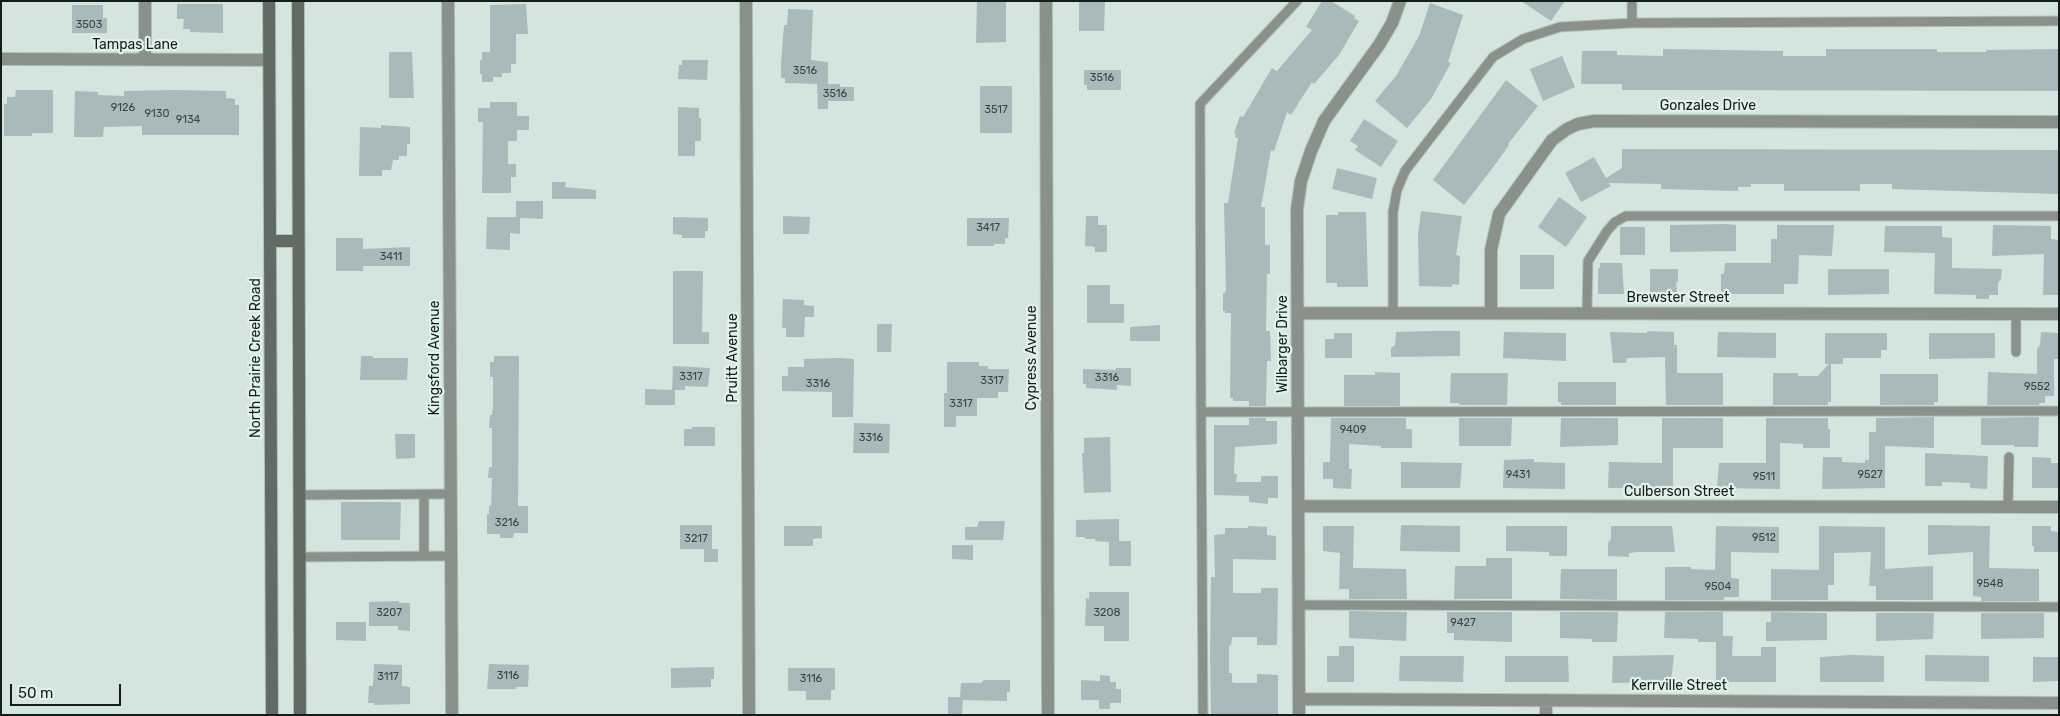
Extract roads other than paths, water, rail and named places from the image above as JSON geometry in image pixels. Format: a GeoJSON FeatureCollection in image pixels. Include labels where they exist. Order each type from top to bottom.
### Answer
{"type":"FeatureCollection","features":[{"type":"Feature","properties":{"kind":"main road","name":"North Prairie Creek Road"},"geometry":{"type":"LineString","coordinates":[[269,1],[272,715]]}},
{"type":"Feature","properties":{"kind":"main road"},"geometry":{"type":"LineString","coordinates":[[298,1],[300,715]]}},
{"type":"Feature","properties":{"kind":"main road"},"geometry":{"type":"LineString","coordinates":[[271,241],[298,241]]}},
{"type":"Feature","properties":{"kind":"street"},"geometry":{"type":"LineString","coordinates":[[144,60],[145,1]]}},
{"type":"Feature","properties":{"kind":"street","name":"Kingsford Avenue"},"geometry":{"type":"LineString","coordinates":[[448,1],[452,715]]}},
{"type":"Feature","properties":{"kind":"street","name":"Pruitt Avenue"},"geometry":{"type":"LineString","coordinates":[[746,1],[749,715]]}},
{"type":"Feature","properties":{"kind":"street","name":"Cypress Avenue"},"geometry":{"type":"LineString","coordinates":[[1046,1],[1048,715]]}},
{"type":"Feature","properties":{"kind":"street","name":"Wilbarger Drive"},"geometry":{"type":"LineString","coordinates":[[1299,715],[1297,209],[1301,181],[1324,121],[1379,45],[1392,23],[1400,1]]}},
{"type":"Feature","properties":{"kind":"street","name":"Tampas Lane"},"geometry":{"type":"LineString","coordinates":[[1,59],[270,60]]}},
{"type":"Feature","properties":{"kind":"street","name":"Gonzales Drive"},"geometry":{"type":"LineString","coordinates":[[1491,312],[1491,250],[1499,214],[1552,140],[1567,129],[1578,124],[1594,121],[2059,122]]}},
{"type":"Feature","properties":{"kind":"street","name":"Brewster Street"},"geometry":{"type":"LineString","coordinates":[[1298,313],[2059,314]]}},
{"type":"Feature","properties":{"kind":"street","name":"Culberson Street"},"geometry":{"type":"LineString","coordinates":[[1298,506],[2059,507]]}},
{"type":"Feature","properties":{"kind":"street","name":"Kerrville Street"},"geometry":{"type":"LineString","coordinates":[[1299,699],[2059,703]]}},
{"type":"Feature","properties":{"kind":"street"},"geometry":{"type":"LineString","coordinates":[[1546,700],[1546,715]]}},
{"type":"Feature","properties":{"kind":"lane"},"geometry":{"type":"LineString","coordinates":[[1203,715],[1200,104],[1297,1]]}},
{"type":"Feature","properties":{"kind":"lane"},"geometry":{"type":"LineString","coordinates":[[1632,1],[1632,23]]}},
{"type":"Feature","properties":{"kind":"lane"},"geometry":{"type":"LineString","coordinates":[[1393,313],[1393,212],[1397,190],[1405,172],[1493,57],[1524,39],[1560,27],[1632,23],[2059,21]]}},
{"type":"Feature","properties":{"kind":"lane"},"geometry":{"type":"LineString","coordinates":[[1587,312],[1588,260],[1607,231],[1615,222],[1626,216],[2059,216]]}},
{"type":"Feature","properties":{"kind":"lane"},"geometry":{"type":"LineString","coordinates":[[2016,314],[2016,352]]}},
{"type":"Feature","properties":{"kind":"lane"},"geometry":{"type":"LineString","coordinates":[[1201,412],[2059,411]]}},
{"type":"Feature","properties":{"kind":"lane"},"geometry":{"type":"LineString","coordinates":[[2008,507],[2009,457]]}},
{"type":"Feature","properties":{"kind":"lane"},"geometry":{"type":"LineString","coordinates":[[299,495],[451,494]]}},
{"type":"Feature","properties":{"kind":"lane"},"geometry":{"type":"LineString","coordinates":[[424,495],[424,556]]}},
{"type":"Feature","properties":{"kind":"lane"},"geometry":{"type":"LineString","coordinates":[[300,558],[451,556]]}},
{"type":"Feature","properties":{"kind":"lane"},"geometry":{"type":"LineString","coordinates":[[1298,605],[2059,607]]}}]}
